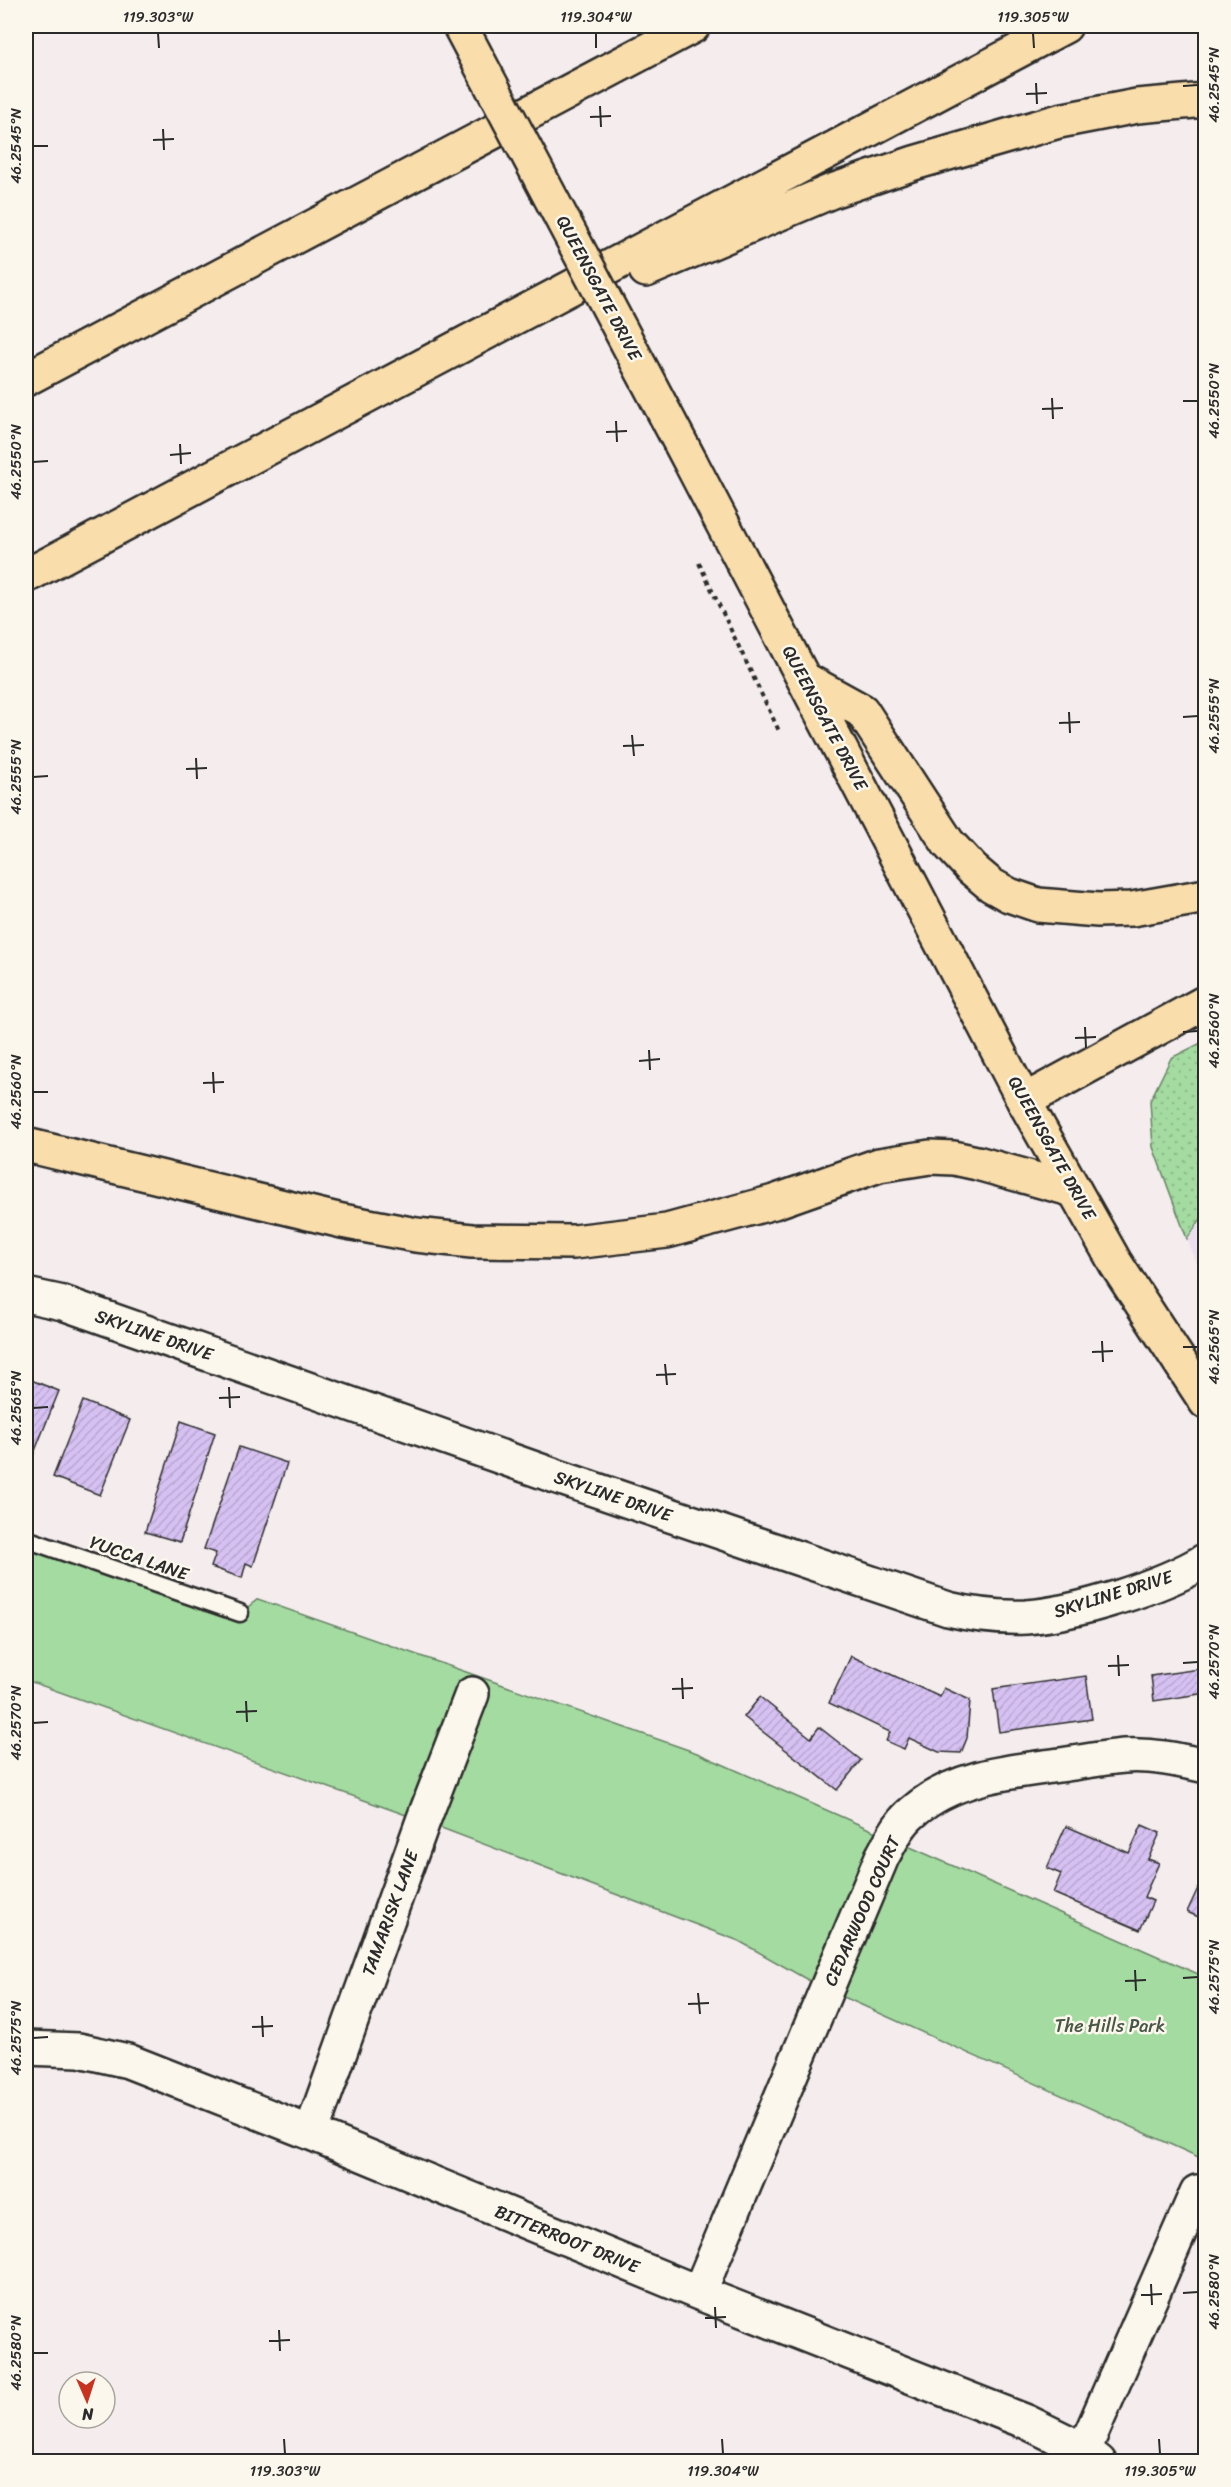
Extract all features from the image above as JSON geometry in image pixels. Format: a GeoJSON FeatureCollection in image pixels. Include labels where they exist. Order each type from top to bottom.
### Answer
{"type":"FeatureCollection","features":[{"type":"Feature","properties":{"kind":"main road","name":"QUEENSGATE DRIVE"},"geometry":{"type":"LineString","coordinates":[[460,26],[1024,1101],[1116,1264],[1206,1402]]}},
{"type":"Feature","properties":{"kind":"main road"},"geometry":{"type":"LineString","coordinates":[[26,379],[693,26]]}},
{"type":"Feature","properties":{"kind":"main road"},"geometry":{"type":"LineString","coordinates":[[26,576],[1065,26]]}},
{"type":"Feature","properties":{"kind":"main road"},"geometry":{"type":"LineString","coordinates":[[399,378],[732,232],[832,191],[914,163],[1059,121],[1137,106],[1206,100]]}},
{"type":"Feature","properties":{"kind":"main road"},"geometry":{"type":"LineString","coordinates":[[804,679],[862,711],[948,843],[972,869],[991,885],[1009,895],[1038,905],[1098,910],[1163,904],[1206,896]]}},
{"type":"Feature","properties":{"kind":"main road"},"geometry":{"type":"LineString","coordinates":[[1024,1101],[1206,1002]]}},
{"type":"Feature","properties":{"kind":"main road"},"geometry":{"type":"LineString","coordinates":[[26,1144],[342,1221],[416,1235],[472,1241],[574,1242],[667,1231],[774,1202],[879,1165],[930,1157],[954,1158],[977,1163],[1074,1190]]}},
{"type":"Feature","properties":{"kind":"street","name":"SKYLINE DRIVE"},"geometry":{"type":"LineString","coordinates":[[26,1295],[63,1303],[476,1449],[906,1597],[948,1609],[981,1615],[1025,1617],[1043,1614],[1109,1599],[1176,1576],[1206,1560]]}},
{"type":"Feature","properties":{"kind":"street","name":"TAMARISK LANE"},"geometry":{"type":"LineString","coordinates":[[311,2133],[423,1821],[472,1694]]}},
{"type":"Feature","properties":{"kind":"street","name":"CEDARWOOD COURT"},"geometry":{"type":"LineString","coordinates":[[699,2293],[882,1857],[900,1826],[913,1812],[936,1796],[964,1782],[996,1773],[1125,1756],[1172,1758],[1206,1766]]}},
{"type":"Feature","properties":{"kind":"street","name":"BITTERROOT DRIVE"},"geometry":{"type":"LineString","coordinates":[[26,2048],[79,2050],[128,2061],[311,2133],[699,2293],[1027,2422],[1091,2456]]}},
{"type":"Feature","properties":{"kind":"street"},"geometry":{"type":"LineString","coordinates":[[1091,2456],[1197,2192]]}},
{"type":"Feature","properties":{"kind":"lane","name":"YUCCA LANE"},"geometry":{"type":"LineString","coordinates":[[26,1539],[240,1613]]}},
{"type":"Feature","properties":{"kind":"path"},"geometry":{"type":"LineString","coordinates":[[694,552],[780,734]]}},
{"type":"Feature","properties":{"kind":"shaded area"},"geometry":{"type":"Polygon","coordinates":[[[1205,1213],[1205,1283],[1187,1239],[1205,1213]]]}},
{"type":"Feature","properties":{"kind":"green space"},"geometry":{"type":"Polygon","coordinates":[[[1205,1041],[1205,1213],[1187,1239],[1153,1147],[1150,1101],[1171,1058],[1205,1041]]]}},
{"type":"Feature","properties":{"kind":"green space","name":"The Hills Park"},"geometry":{"type":"Polygon","coordinates":[[[26,1539],[240,1613],[258,1599],[697,1753],[1205,1977],[1205,2160],[815,1984],[739,1941],[423,1821],[26,1680],[26,1539]]]}},
{"type":"Feature","properties":{"kind":"building"},"geometry":{"type":"Polygon","coordinates":[[[26,1378],[59,1391],[32,1458],[26,1456],[26,1378]]]}},
{"type":"Feature","properties":{"kind":"building"},"geometry":{"type":"Polygon","coordinates":[[[83,1401],[130,1420],[100,1495],[53,1477],[83,1401]]]}},
{"type":"Feature","properties":{"kind":"building"},"geometry":{"type":"Polygon","coordinates":[[[181,1421],[215,1433],[180,1542],[145,1532],[181,1421]]]}},
{"type":"Feature","properties":{"kind":"building"},"geometry":{"type":"Polygon","coordinates":[[[239,1447],[287,1463],[253,1566],[246,1563],[242,1578],[211,1567],[216,1553],[204,1549],[239,1447]]]}},
{"type":"Feature","properties":{"kind":"building"},"geometry":{"type":"Polygon","coordinates":[[[851,1656],[940,1697],[944,1688],[970,1700],[967,1738],[961,1753],[939,1752],[909,1738],[904,1749],[886,1741],[890,1732],[829,1703],[851,1656]]]}},
{"type":"Feature","properties":{"kind":"building"},"geometry":{"type":"Polygon","coordinates":[[[1206,1668],[1206,1693],[1154,1701],[1151,1676],[1206,1668]]]}},
{"type":"Feature","properties":{"kind":"building"},"geometry":{"type":"Polygon","coordinates":[[[1086,1676],[1092,1719],[999,1732],[993,1689],[1086,1676]]]}},
{"type":"Feature","properties":{"kind":"building"},"geometry":{"type":"Polygon","coordinates":[[[760,1697],[811,1738],[819,1727],[861,1760],[837,1790],[744,1717],[760,1697]]]}},
{"type":"Feature","properties":{"kind":"building"},"geometry":{"type":"Polygon","coordinates":[[[1142,1825],[1160,1833],[1148,1859],[1159,1863],[1144,1897],[1153,1901],[1140,1930],[1053,1893],[1061,1874],[1047,1868],[1066,1826],[1129,1853],[1142,1825]]]}},
{"type":"Feature","properties":{"kind":"building"},"geometry":{"type":"Polygon","coordinates":[[[1206,1871],[1206,1920],[1187,1912],[1206,1871]]]}}]}
